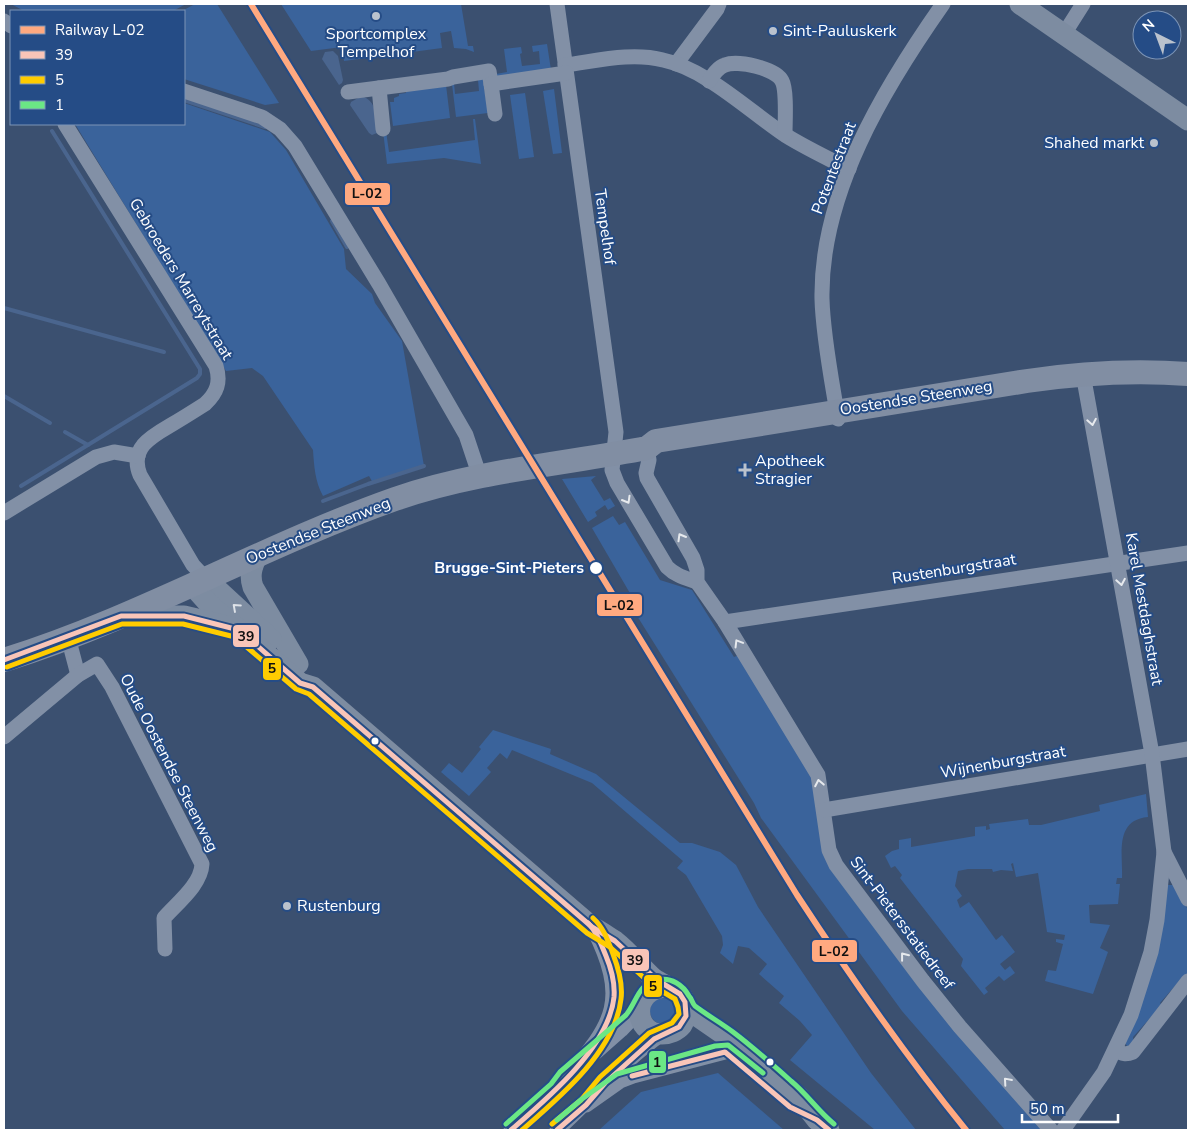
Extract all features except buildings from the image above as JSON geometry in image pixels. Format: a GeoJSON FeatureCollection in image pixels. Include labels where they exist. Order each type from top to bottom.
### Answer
{"type":"FeatureCollection","features":[{"type":"Feature","properties":{"kind":"main road"},"geometry":{"type":"LineString","coordinates":[[1020,4],[1187,116]]}},
{"type":"Feature","properties":{"kind":"main road","name":"Oostendse Steenweg"},"geometry":{"type":"LineString","coordinates":[[1084,380],[1130,372],[1188,374]]}},
{"type":"Feature","properties":{"kind":"main road","name":"Oostendse Steenweg"},"geometry":{"type":"LineString","coordinates":[[4,660],[121,616],[197,577],[257,556],[339,519],[430,488],[496,474],[614,455],[647,448],[656,441],[838,417],[1027,380],[1084,380],[1188,386]]}},
{"type":"Feature","properties":{"kind":"main road"},"geometry":{"type":"LineString","coordinates":[[257,556],[250,570],[250,579],[253,587],[298,664]]}},
{"type":"Feature","properties":{"kind":"main road"},"geometry":{"type":"LineString","coordinates":[[197,577],[204,599],[239,630],[300,682],[313,687],[592,926],[616,942],[654,978],[680,994],[685,1001],[676,1024]]}},
{"type":"Feature","properties":{"kind":"main road"},"geometry":{"type":"LineString","coordinates":[[197,577],[308,673],[313,687]]}},
{"type":"Feature","properties":{"kind":"main road"},"geometry":{"type":"LineString","coordinates":[[121,616],[191,616],[239,630]]}},
{"type":"Feature","properties":{"kind":"main road"},"geometry":{"type":"LineString","coordinates":[[592,926],[628,970],[641,1004],[641,1020],[646,1027],[653,1032],[676,1024],[729,1038],[799,1097],[823,1125]]}},
{"type":"Feature","properties":{"kind":"main road"},"geometry":{"type":"LineString","coordinates":[[641,1004],[650,991],[657,987],[666,987]]}},
{"type":"Feature","properties":{"kind":"main road"},"geometry":{"type":"LineString","coordinates":[[676,1024],[726,1052],[790,1106],[823,1125]]}},
{"type":"Feature","properties":{"kind":"street","name":"Tempelhof"},"geometry":{"type":"LineString","coordinates":[[557,4],[616,432],[614,455]]}},
{"type":"Feature","properties":{"kind":"street"},"geometry":{"type":"LineString","coordinates":[[676,64],[718,9],[719,4]]}},
{"type":"Feature","properties":{"kind":"street","name":"Potentestraat"},"geometry":{"type":"LineString","coordinates":[[838,417],[822,299],[823,266],[829,230],[849,169],[865,132],[916,42],[943,4]]}},
{"type":"Feature","properties":{"kind":"street"},"geometry":{"type":"LineString","coordinates":[[1064,34],[1084,4]]}},
{"type":"Feature","properties":{"kind":"street"},"geometry":{"type":"LineString","coordinates":[[491,84],[629,57],[648,57],[676,64],[709,81],[785,134],[811,150],[849,169]]}},
{"type":"Feature","properties":{"kind":"street"},"geometry":{"type":"LineString","coordinates":[[709,81],[718,69],[726,64],[752,66],[777,74],[782,81],[784,89],[785,134]]}},
{"type":"Feature","properties":{"kind":"street"},"geometry":{"type":"LineString","coordinates":[[348,92],[448,80],[453,77],[489,72],[495,114]]}},
{"type":"Feature","properties":{"kind":"street"},"geometry":{"type":"LineString","coordinates":[[379,88],[383,129]]}},
{"type":"Feature","properties":{"kind":"street"},"geometry":{"type":"LineString","coordinates":[[185,91],[262,117],[280,129],[295,146],[379,284],[466,435],[476,465]]}},
{"type":"Feature","properties":{"kind":"street","name":"Gebroeders Marreytstraat"},"geometry":{"type":"LineString","coordinates":[[66,125],[216,366],[218,374],[217,390],[212,398],[152,437],[144,444],[138,456]]}},
{"type":"Feature","properties":{"kind":"street","name":"Karel Mestdaghstraat"},"geometry":{"type":"LineString","coordinates":[[1064,1130],[1104,1072],[1131,1015],[1150,952],[1157,920],[1164,852],[1152,754],[1084,380]]}},
{"type":"Feature","properties":{"kind":"street","name":"Sint-Pietersstatiedreef"},"geometry":{"type":"LineString","coordinates":[[647,448],[649,460],[646,473],[693,558],[697,570],[697,582],[725,622],[818,776],[829,850],[843,878],[960,1027],[1051,1130]]}},
{"type":"Feature","properties":{"kind":"street"},"geometry":{"type":"LineString","coordinates":[[4,513],[96,457],[114,452],[138,456],[137,469],[197,577]]}},
{"type":"Feature","properties":{"kind":"street"},"geometry":{"type":"LineString","coordinates":[[614,455],[612,470],[617,482],[667,567],[673,573],[697,582]]}},
{"type":"Feature","properties":{"kind":"street","name":"Rustenburgstraat"},"geometry":{"type":"LineString","coordinates":[[725,622],[1188,553]]}},
{"type":"Feature","properties":{"kind":"street"},"geometry":{"type":"LineString","coordinates":[[68,637],[78,675]]}},
{"type":"Feature","properties":{"kind":"street","name":"Oude Oostendse Steenweg"},"geometry":{"type":"LineString","coordinates":[[4,737],[78,675],[97,664],[112,687],[202,864],[201,872],[196,882],[164,918],[165,948]]}},
{"type":"Feature","properties":{"kind":"street","name":"Wijnenburgstraat"},"geometry":{"type":"LineString","coordinates":[[824,810],[1188,749]]}},
{"type":"Feature","properties":{"kind":"street","name":"Karel Mestdaghstraat"},"geometry":{"type":"LineString","coordinates":[[1164,852],[1188,899]]}},
{"type":"Feature","properties":{"kind":"street"},"geometry":{"type":"LineString","coordinates":[[560,1083],[591,1050],[606,1024],[613,1002],[613,985],[610,971],[592,926]]}},
{"type":"Feature","properties":{"kind":"street"},"geometry":{"type":"LineString","coordinates":[[1116,1050],[1123,1054],[1133,1052],[1188,981]]}},
{"type":"Feature","properties":{"kind":"street"},"geometry":{"type":"LineString","coordinates":[[511,1130],[560,1083],[621,1030],[641,1004]]}},
{"type":"Feature","properties":{"kind":"street"},"geometry":{"type":"LineString","coordinates":[[557,1130],[586,1104],[605,1083],[676,1024]]}},
{"type":"Feature","properties":{"kind":"street"},"geometry":{"type":"LineString","coordinates":[[586,1104],[620,1081],[633,1076],[726,1052]]}},
{"type":"Feature","properties":{"kind":"shaded area"},"geometry":{"type":"Polygon","coordinates":[[[11,4],[186,4],[175,10],[22,10],[11,4]]]}},
{"type":"Feature","properties":{"kind":"shaded area"},"geometry":{"type":"Polygon","coordinates":[[[195,4],[217,4],[279,103],[265,105],[185,79],[184,10],[195,4]]]}},
{"type":"Feature","properties":{"kind":"shaded area","name":"Sportcomplex Tempelhof"},"geometry":{"type":"Polygon","coordinates":[[[281,4],[461,4],[468,46],[473,46],[474,52],[454,48],[451,31],[440,33],[442,48],[344,61],[342,47],[311,51],[281,4]]]}},
{"type":"Feature","properties":{"kind":"shaded area"},"geometry":{"type":"Polygon","coordinates":[[[547,44],[551,70],[498,78],[496,74],[507,72],[504,49],[521,47],[522,66],[540,64],[539,51],[533,52],[532,46],[547,44]]]}},
{"type":"Feature","properties":{"kind":"shaded area"},"geometry":{"type":"Polygon","coordinates":[[[333,51],[338,56],[343,80],[339,85],[322,59],[325,52],[333,51]]]}},
{"type":"Feature","properties":{"kind":"shaded area"},"geometry":{"type":"Polygon","coordinates":[[[483,79],[488,113],[456,117],[452,84],[454,83],[455,94],[479,91],[478,80],[483,79]]]}},
{"type":"Feature","properties":{"kind":"shaded area"},"geometry":{"type":"Polygon","coordinates":[[[446,85],[450,118],[393,126],[390,102],[394,102],[394,98],[399,96],[399,94],[406,93],[406,90],[446,85]]]}},
{"type":"Feature","properties":{"kind":"shaded area"},"geometry":{"type":"Polygon","coordinates":[[[554,89],[562,153],[553,154],[543,91],[554,89]]]}},
{"type":"Feature","properties":{"kind":"shaded area"},"geometry":{"type":"Polygon","coordinates":[[[525,93],[534,157],[519,159],[510,95],[525,93]]]}},
{"type":"Feature","properties":{"kind":"shaded area"},"geometry":{"type":"Polygon","coordinates":[[[364,97],[372,103],[375,112],[377,133],[372,135],[350,105],[351,102],[358,98],[364,97]]]}},
{"type":"Feature","properties":{"kind":"shaded area"},"geometry":{"type":"Polygon","coordinates":[[[185,103],[270,132],[286,150],[344,249],[346,269],[372,294],[375,303],[402,341],[424,466],[373,483],[369,476],[323,496],[314,467],[313,450],[263,376],[252,368],[226,371],[76,125],[185,125],[185,103]]]}},
{"type":"Feature","properties":{"kind":"shaded area"},"geometry":{"type":"Polygon","coordinates":[[[473,119],[475,119],[481,164],[444,158],[387,164],[383,131],[386,131],[389,152],[475,140],[473,119]]]}},
{"type":"Feature","properties":{"kind":"shaded area"},"geometry":{"type":"Polygon","coordinates":[[[596,476],[591,480],[604,501],[610,498],[615,506],[608,510],[605,505],[595,512],[597,516],[588,522],[562,479],[596,476]]]}},
{"type":"Feature","properties":{"kind":"shaded area"},"geometry":{"type":"Polygon","coordinates":[[[613,516],[619,525],[625,522],[660,580],[692,590],[734,657],[739,655],[813,777],[820,832],[1042,1130],[1005,1130],[902,1011],[761,818],[754,803],[634,611],[638,607],[592,528],[613,516]]]}},
{"type":"Feature","properties":{"kind":"shaded area"},"geometry":{"type":"Polygon","coordinates":[[[493,730],[551,749],[550,754],[596,774],[680,843],[692,843],[720,852],[736,865],[758,907],[871,1073],[916,1130],[875,1130],[790,1060],[812,1035],[800,1021],[779,1003],[784,996],[759,974],[767,964],[749,948],[738,946],[733,964],[720,953],[723,945],[722,936],[686,875],[677,868],[683,861],[592,783],[512,750],[507,759],[500,753],[487,768],[491,772],[469,796],[441,772],[449,763],[462,773],[493,730]]]}},
{"type":"Feature","properties":{"kind":"shaded area"},"geometry":{"type":"Polygon","coordinates":[[[1146,794],[1148,817],[1137,820],[1125,832],[1122,849],[1122,878],[1117,878],[1116,884],[1120,884],[1118,904],[1089,905],[1090,923],[1110,925],[1100,948],[1108,952],[1093,994],[1045,981],[1048,970],[1056,971],[1063,944],[1056,942],[1056,939],[1064,940],[1065,935],[1047,932],[1038,873],[1016,877],[1013,863],[1011,864],[1013,871],[1001,870],[993,872],[992,869],[968,869],[958,871],[955,886],[962,896],[957,900],[960,908],[969,902],[996,940],[1002,935],[1015,952],[1000,964],[1005,970],[1010,966],[1015,973],[1004,981],[999,976],[985,988],[988,992],[984,995],[961,966],[963,959],[900,878],[902,875],[895,866],[891,868],[885,856],[899,849],[899,840],[911,838],[911,847],[975,836],[975,827],[986,826],[986,830],[990,829],[989,824],[1028,819],[1029,825],[1041,825],[1100,811],[1099,805],[1146,794]]]}},
{"type":"Feature","properties":{"kind":"shaded area"},"geometry":{"type":"Polygon","coordinates":[[[1165,885],[1175,885],[1188,910],[1188,976],[1182,978],[1160,1003],[1162,1005],[1133,1037],[1134,1045],[1127,1046],[1125,1043],[1165,885]]]}},
{"type":"Feature","properties":{"kind":"shaded area"},"geometry":{"type":"Polygon","coordinates":[[[663,998],[672,1002],[676,1011],[672,1020],[663,1024],[654,1020],[650,1011],[654,1002],[663,998]]]}},
{"type":"Feature","properties":{"kind":"shaded area"},"geometry":{"type":"Polygon","coordinates":[[[718,1073],[784,1130],[599,1130],[641,1092],[718,1073]]]}},
{"type":"Feature","properties":{"kind":"waterway"},"geometry":{"type":"LineString","coordinates":[[185,100],[265,127]]}},
{"type":"Feature","properties":{"kind":"waterway"},"geometry":{"type":"LineString","coordinates":[[21,486],[197,378],[200,374],[200,369],[52,131]]}},
{"type":"Feature","properties":{"kind":"waterway"},"geometry":{"type":"LineString","coordinates":[[332,221],[347,247]]}},
{"type":"Feature","properties":{"kind":"waterway"},"geometry":{"type":"LineString","coordinates":[[4,308],[164,352]]}},
{"type":"Feature","properties":{"kind":"waterway"},"geometry":{"type":"LineString","coordinates":[[4,396],[50,423]]}},
{"type":"Feature","properties":{"kind":"waterway"},"geometry":{"type":"LineString","coordinates":[[65,432],[88,445]]}},
{"type":"Feature","properties":{"kind":"waterway"},"geometry":{"type":"LineString","coordinates":[[323,501],[424,466]]}},
{"type":"Feature","properties":{"kind":"rail line","name":"L-02"},"geometry":{"type":"LineString","coordinates":[[251,4],[797,895],[879,1015],[966,1130]]}},
{"type":"Feature","properties":{"kind":"transit line","name":"39"},"geometry":{"type":"LineString","coordinates":[[4,660],[121,616],[184,616],[239,630],[300,683],[313,687],[592,927],[615,941],[657,980],[680,994],[685,1002],[686,1016],[679,1027],[654,1039],[605,1083],[586,1105],[557,1130]]}},
{"type":"Feature","properties":{"kind":"transit line","name":"5"},"geometry":{"type":"LineString","coordinates":[[7,667],[122,624],[183,624],[235,637],[296,689],[309,694],[587,933],[610,947],[653,986],[675,999],[679,1014],[672,1023],[649,1033],[600,1077],[581,1100],[552,1124]]}},
{"type":"Feature","properties":{"kind":"transit line","name":"5"},"geometry":{"type":"LineString","coordinates":[[522,1130],[584,1072],[597,1055],[617,1018],[621,999],[620,976],[605,935],[593,918]]}},
{"type":"Feature","properties":{"kind":"transit line","name":"39"},"geometry":{"type":"LineString","coordinates":[[511,1130],[574,1071],[601,1035],[610,1016],[614,997],[612,976],[600,943],[594,930],[588,923]]}},
{"type":"Feature","properties":{"kind":"transit line","name":"1"},"geometry":{"type":"LineString","coordinates":[[506,1124],[551,1084],[560,1072],[626,1015],[646,985],[663,979],[680,985],[695,1006],[733,1032],[762,1056],[797,1086],[834,1124]]}},
{"type":"Feature","properties":{"kind":"transit line","name":"1"},"geometry":{"type":"LineString","coordinates":[[557,1120],[617,1074],[715,1046],[728,1045],[763,1073]]}},
{"type":"Feature","properties":{"kind":"transit line","name":"39"},"geometry":{"type":"LineString","coordinates":[[632,1076],[725,1052],[790,1107],[817,1120],[829,1130]]}},
{"type":"Feature","properties":{"kind":"place","name":"Sportcomplex Tempelhof"},"geometry":{"type":"Point","coordinates":[376,16]}},
{"type":"Feature","properties":{"kind":"place","name":"Sint-Pauluskerk"},"geometry":{"type":"Point","coordinates":[773,31]}},
{"type":"Feature","properties":{"kind":"place","name":"Shahed markt"},"geometry":{"type":"Point","coordinates":[1154,143]}},
{"type":"Feature","properties":{"kind":"place","name":"Apotheek Stragier"},"geometry":{"type":"Point","coordinates":[745,470]}},
{"type":"Feature","properties":{"kind":"place","name":"Brugge-Sint-Pieters"},"geometry":{"type":"Point","coordinates":[596,568]}},
{"type":"Feature","properties":{"kind":"place","name":"Rustenburg"},"geometry":{"type":"Point","coordinates":[287,906]}}]}
